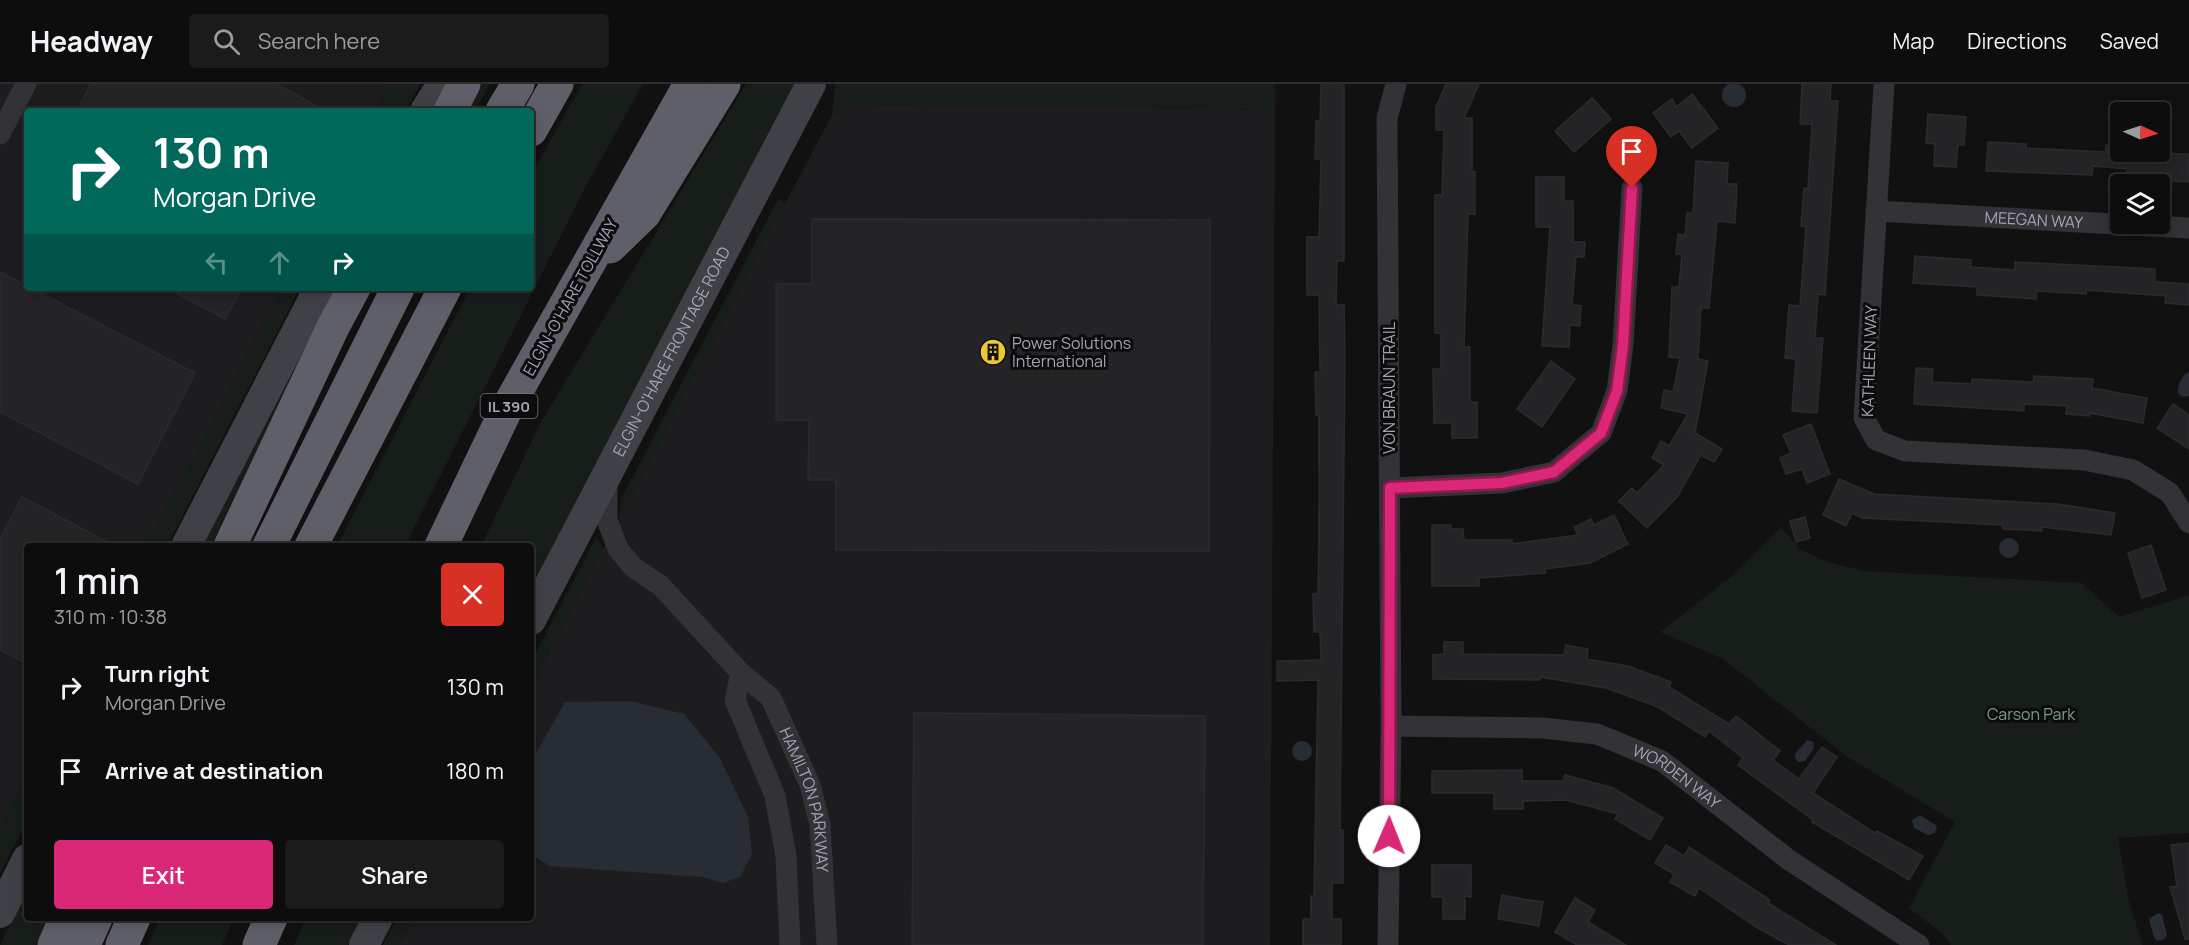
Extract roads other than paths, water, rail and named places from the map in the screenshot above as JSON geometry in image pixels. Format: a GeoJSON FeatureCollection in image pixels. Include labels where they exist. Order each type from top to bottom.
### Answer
{"type":"FeatureCollection","features":[{"type":"Feature","properties":{"kind":"highway"},"geometry":{"type":"LineString","coordinates":[[452,108],[464,84]]}},
{"type":"Feature","properties":{"kind":"highway"},"geometry":{"type":"LineString","coordinates":[[503,108],[518,84]]}},
{"type":"Feature","properties":{"kind":"highway"},"geometry":{"type":"LineString","coordinates":[[534,125],[557,84]]}},
{"type":"Feature","properties":{"kind":"highway","name":"ELGIN-O'HARE TOLLWAY"},"geometry":{"type":"LineString","coordinates":[[442,543],[505,412],[690,84]]}},
{"type":"Feature","properties":{"kind":"highway"},"geometry":{"type":"LineString","coordinates":[[584,271],[644,214],[724,84]]}},
{"type":"Feature","properties":{"kind":"highway"},"geometry":{"type":"LineString","coordinates":[[231,543],[353,291]]}},
{"type":"Feature","properties":{"kind":"highway"},"geometry":{"type":"LineString","coordinates":[[271,543],[397,291]]}},
{"type":"Feature","properties":{"kind":"highway"},"geometry":{"type":"LineString","coordinates":[[313,543],[443,291]]}},
{"type":"Feature","properties":{"kind":"highway"},"geometry":{"type":"LineString","coordinates":[[54,945],[65,921]]}},
{"type":"Feature","properties":{"kind":"highway"},"geometry":{"type":"LineString","coordinates":[[84,945],[95,921]]}},
{"type":"Feature","properties":{"kind":"highway"},"geometry":{"type":"LineString","coordinates":[[122,945],[133,921]]}},
{"type":"Feature","properties":{"kind":"highway"},"geometry":{"type":"LineString","coordinates":[[259,945],[270,921]]}},
{"type":"Feature","properties":{"kind":"main road"},"geometry":{"type":"LineString","coordinates":[[427,108],[442,84]]}},
{"type":"Feature","properties":{"kind":"main road","name":"ELGIN-O'HARE FRONTAGE ROAD"},"geometry":{"type":"LineString","coordinates":[[534,614],[811,84]]}},
{"type":"Feature","properties":{"kind":"main road"},"geometry":{"type":"LineString","coordinates":[[188,543],[317,291]]}},
{"type":"Feature","properties":{"kind":"main road"},"geometry":{"type":"LineString","coordinates":[[0,912],[24,865]]}},
{"type":"Feature","properties":{"kind":"main road"},"geometry":{"type":"LineString","coordinates":[[364,945],[376,921]]}},
{"type":"Feature","properties":{"kind":"street"},"geometry":{"type":"LineString","coordinates":[[0,134],[26,84]]}},
{"type":"Feature","properties":{"kind":"street","name":"VON BRAUN TRAIL"},"geometry":{"type":"LineString","coordinates":[[1388,945],[1391,726],[1387,118],[1396,84]]}},
{"type":"Feature","properties":{"kind":"street","name":"KATHLEEN WAY"},"geometry":{"type":"LineString","coordinates":[[1884,84],[1864,418],[1876,440],[1905,451],[2084,460],[2133,470],[2170,493],[2189,523]]}},
{"type":"Feature","properties":{"kind":"street"},"geometry":{"type":"LineString","coordinates":[[1390,488],[1502,483],[1554,472],[1601,433],[1617,391],[1623,345],[1632,188]]}},
{"type":"Feature","properties":{"kind":"street","name":"MEEGAN WAY"},"geometry":{"type":"LineString","coordinates":[[1876,211],[2189,228]]}},
{"type":"Feature","properties":{"kind":"street","name":"HAMILTON PARKWAY"},"geometry":{"type":"LineString","coordinates":[[607,472],[607,520],[618,549],[633,567],[661,586],[741,673],[771,698],[810,785],[820,825],[827,945]]}},
{"type":"Feature","properties":{"kind":"street","name":"HAMILTON PARKWAY"},"geometry":{"type":"LineString","coordinates":[[741,673],[735,700],[776,796],[786,856],[790,945]]}},
{"type":"Feature","properties":{"kind":"street","name":"WORDEN WAY"},"geometry":{"type":"LineString","coordinates":[[1391,726],[1543,728],[1597,734],[1662,761],[1789,860],[1919,945]]}},
{"type":"Feature","properties":{"kind":"place","name":"Power Solutions International"},"geometry":{"type":"Point","coordinates":[993,352]}},
{"type":"Feature","properties":{"kind":"park label","name":"Carson Park"},"geometry":{"type":"Point","coordinates":[2031,714]}}]}
